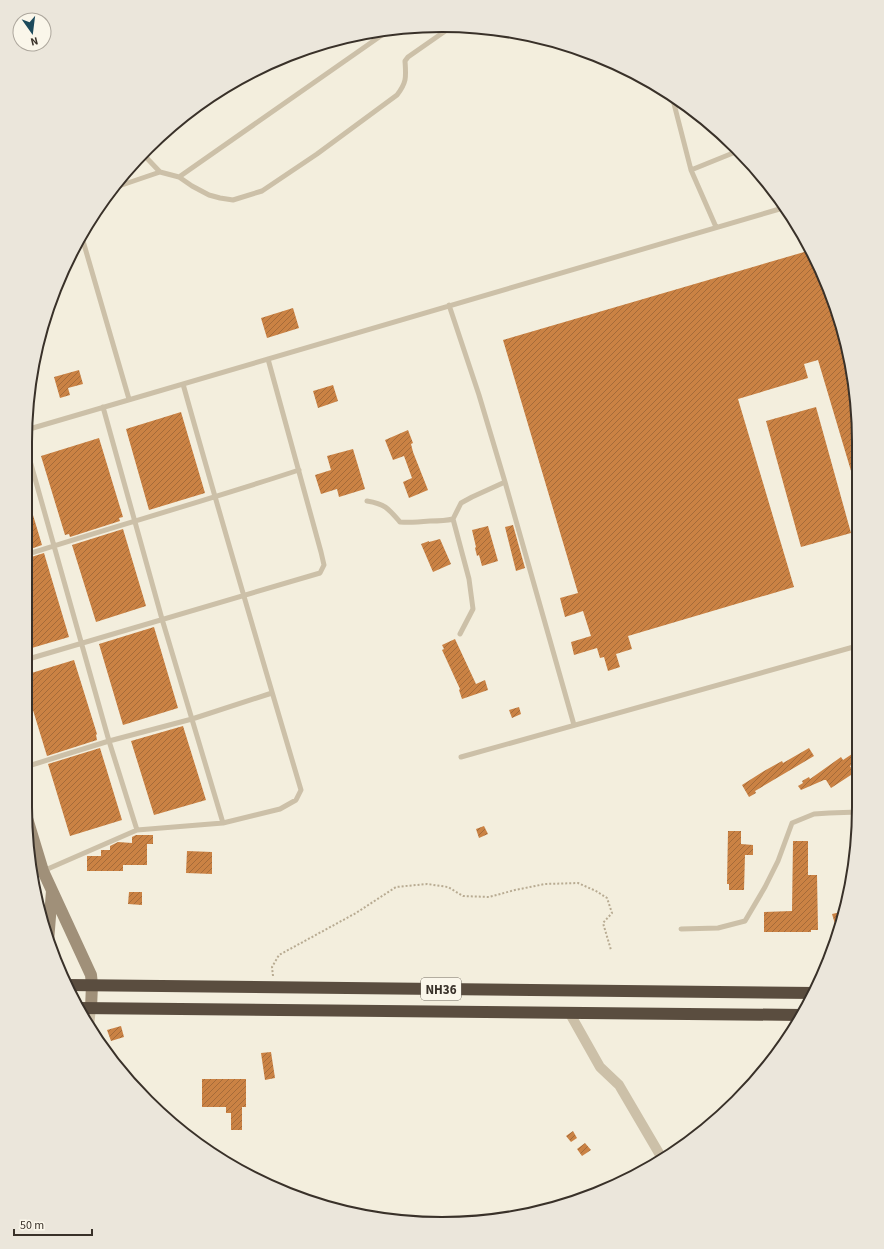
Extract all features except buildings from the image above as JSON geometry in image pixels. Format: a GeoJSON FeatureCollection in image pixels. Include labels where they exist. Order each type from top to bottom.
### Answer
{"type":"FeatureCollection","features":[{"type":"Feature","properties":{"kind":"highway","name":"NH36"},"geometry":{"type":"LineString","coordinates":[[73,985],[807,993]]}},
{"type":"Feature","properties":{"kind":"highway","name":"NH36"},"geometry":{"type":"LineString","coordinates":[[85,1008],[795,1015]]}},
{"type":"Feature","properties":{"kind":"street"},"geometry":{"type":"LineString","coordinates":[[38,872],[52,890],[91,975],[92,985],[85,1008]]}},
{"type":"Feature","properties":{"kind":"street"},"geometry":{"type":"LineString","coordinates":[[49,924],[52,890]]}},
{"type":"Feature","properties":{"kind":"street"},"geometry":{"type":"LineString","coordinates":[[569,1012],[600,1067],[619,1085],[660,1154]]}},
{"type":"Feature","properties":{"kind":"lane"},"geometry":{"type":"LineString","coordinates":[[147,158],[160,172],[179,177],[198,189],[220,198],[233,200],[262,191],[317,154],[397,95],[404,86],[406,76],[405,61],[408,57],[443,32]]}},
{"type":"Feature","properties":{"kind":"lane"},"geometry":{"type":"LineString","coordinates":[[179,177],[378,37]]}},
{"type":"Feature","properties":{"kind":"lane"},"geometry":{"type":"LineString","coordinates":[[674,104],[691,170],[716,227]]}},
{"type":"Feature","properties":{"kind":"lane"},"geometry":{"type":"LineString","coordinates":[[691,170],[733,153]]}},
{"type":"Feature","properties":{"kind":"lane"},"geometry":{"type":"LineString","coordinates":[[123,184],[160,172]]}},
{"type":"Feature","properties":{"kind":"lane"},"geometry":{"type":"LineString","coordinates":[[33,428],[779,209]]}},
{"type":"Feature","properties":{"kind":"lane"},"geometry":{"type":"LineString","coordinates":[[84,243],[129,399]]}},
{"type":"Feature","properties":{"kind":"lane"},"geometry":{"type":"LineString","coordinates":[[449,306],[479,394],[574,725]]}},
{"type":"Feature","properties":{"kind":"lane"},"geometry":{"type":"LineString","coordinates":[[32,658],[320,573],[324,565],[268,359]]}},
{"type":"Feature","properties":{"kind":"lane"},"geometry":{"type":"LineString","coordinates":[[38,872],[137,830],[223,823],[280,810],[296,800],[301,790],[183,384]]}},
{"type":"Feature","properties":{"kind":"lane"},"geometry":{"type":"LineString","coordinates":[[103,407],[162,619],[223,823]]}},
{"type":"Feature","properties":{"kind":"lane"},"geometry":{"type":"LineString","coordinates":[[32,466],[109,740],[137,830]]}},
{"type":"Feature","properties":{"kind":"lane"},"geometry":{"type":"LineString","coordinates":[[32,552],[134,520],[215,498],[299,470]]}},
{"type":"Feature","properties":{"kind":"lane"},"geometry":{"type":"LineString","coordinates":[[460,634],[473,609],[470,579],[453,519],[461,503],[505,482]]}},
{"type":"Feature","properties":{"kind":"lane"},"geometry":{"type":"LineString","coordinates":[[367,501],[381,504],[400,522],[443,522],[453,519]]}},
{"type":"Feature","properties":{"kind":"lane"},"geometry":{"type":"LineString","coordinates":[[461,756],[852,647]]}},
{"type":"Feature","properties":{"kind":"lane"},"geometry":{"type":"LineString","coordinates":[[32,765],[109,740],[192,719],[272,693]]}},
{"type":"Feature","properties":{"kind":"lane"},"geometry":{"type":"LineString","coordinates":[[681,929],[718,928],[745,921],[765,887],[792,823],[814,814],[829,812],[852,812]]}},
{"type":"Feature","properties":{"kind":"path"},"geometry":{"type":"LineString","coordinates":[[275,987],[272,967],[279,955],[356,913],[396,887],[426,884],[448,887],[463,896],[489,897],[545,884],[578,883],[607,898],[612,913],[603,923],[611,950]]}}]}
